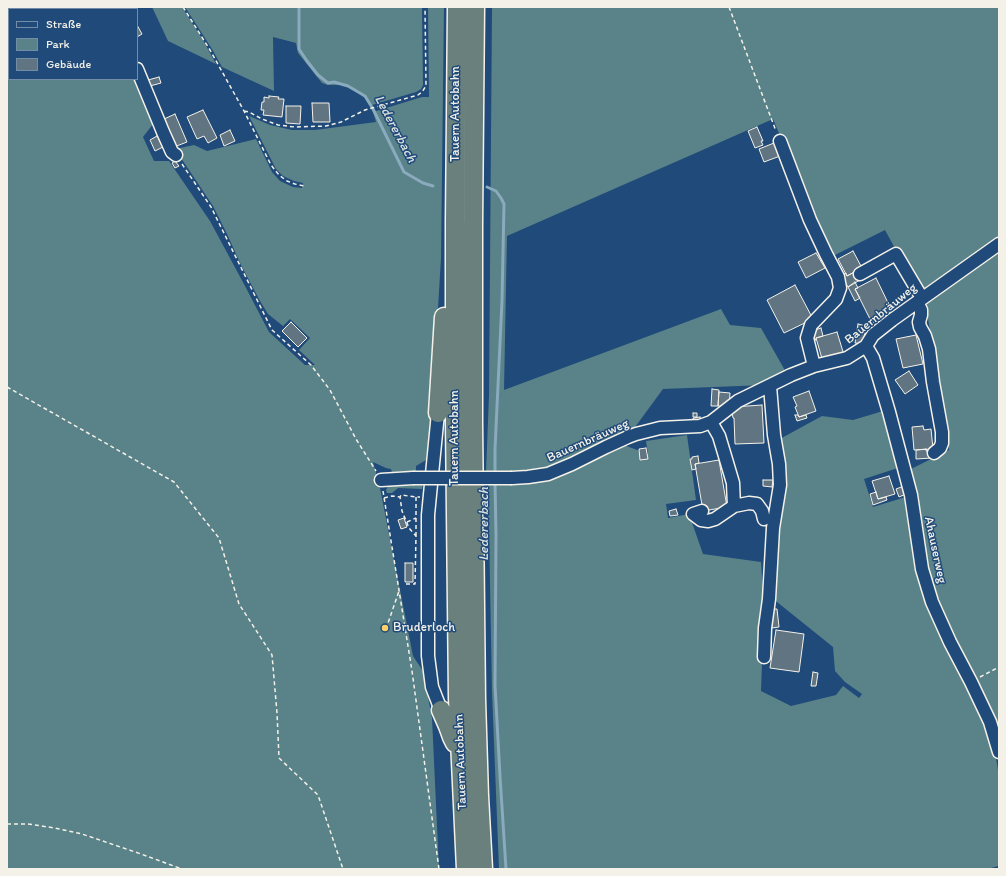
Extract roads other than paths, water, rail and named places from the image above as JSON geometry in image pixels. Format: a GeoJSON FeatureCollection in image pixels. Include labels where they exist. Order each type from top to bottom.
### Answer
{"type":"FeatureCollection","features":[{"type":"Feature","properties":{"kind":"highway","name":"Tauern Autobahn"},"geometry":{"type":"LineString","coordinates":[[457,7],[455,422],[458,698],[466,869]]}},
{"type":"Feature","properties":{"kind":"highway","name":"Tauern Autobahn"},"geometry":{"type":"LineString","coordinates":[[475,7],[473,430],[476,699],[483,869]]}},
{"type":"Feature","properties":{"kind":"highway"},"geometry":{"type":"LineString","coordinates":[[438,413],[447,258],[455,222]]}},
{"type":"Feature","properties":{"kind":"highway"},"geometry":{"type":"LineString","coordinates":[[441,710],[452,737],[460,751]]}},
{"type":"Feature","properties":{"kind":"street"},"geometry":{"type":"LineString","coordinates":[[138,71],[172,152],[176,155]]}},
{"type":"Feature","properties":{"kind":"street"},"geometry":{"type":"LineString","coordinates":[[780,140],[810,220],[838,276],[840,288],[836,299],[811,325],[807,338],[814,366]]}},
{"type":"Feature","properties":{"kind":"street","name":"Bauernbräuweg"},"geometry":{"type":"LineString","coordinates":[[381,480],[413,478],[512,478],[548,474],[636,434],[660,428],[700,426],[711,422],[738,401],[791,375],[814,366],[847,358],[866,346],[873,335],[999,244]]}},
{"type":"Feature","properties":{"kind":"street"},"geometry":{"type":"LineString","coordinates":[[860,274],[896,254],[920,300],[921,315],[919,322],[929,349],[942,432],[942,443],[940,448],[934,453]]}},
{"type":"Feature","properties":{"kind":"street","name":"Ahauserweg"},"geometry":{"type":"LineString","coordinates":[[866,346],[873,358],[911,495],[922,569],[932,602],[950,642],[990,722],[999,752]]}},
{"type":"Feature","properties":{"kind":"street"},"geometry":{"type":"LineString","coordinates":[[764,657],[765,628],[770,599],[773,528],[780,485],[770,386]]}},
{"type":"Feature","properties":{"kind":"street"},"geometry":{"type":"LineString","coordinates":[[438,413],[428,515],[428,656],[432,687],[441,710]]}},
{"type":"Feature","properties":{"kind":"street"},"geometry":{"type":"LineString","coordinates":[[711,422],[719,436],[725,456],[732,483],[734,506]]}},
{"type":"Feature","properties":{"kind":"street"},"geometry":{"type":"LineString","coordinates":[[702,511],[693,514],[701,520],[708,521],[715,519],[734,506],[749,503],[757,504],[762,511],[764,519]]}},
{"type":"Feature","properties":{"kind":"waterway","name":"Ledererbach"},"geometry":{"type":"LineString","coordinates":[[299,7],[299,49],[307,61],[318,75],[328,83],[334,82],[348,86],[365,96],[404,172],[423,183],[433,186]]}},
{"type":"Feature","properties":{"kind":"waterway","name":"Ledererbach"},"geometry":{"type":"LineString","coordinates":[[487,187],[496,191],[504,204],[502,301],[495,475]]}},
{"type":"Feature","properties":{"kind":"waterway","name":"Ledererbach"},"geometry":{"type":"LineString","coordinates":[[495,481],[495,685],[506,869]]}},
{"type":"Feature","properties":{"kind":"place","name":"Bruderloch"},"geometry":{"type":"Point","coordinates":[385,628]}}]}
